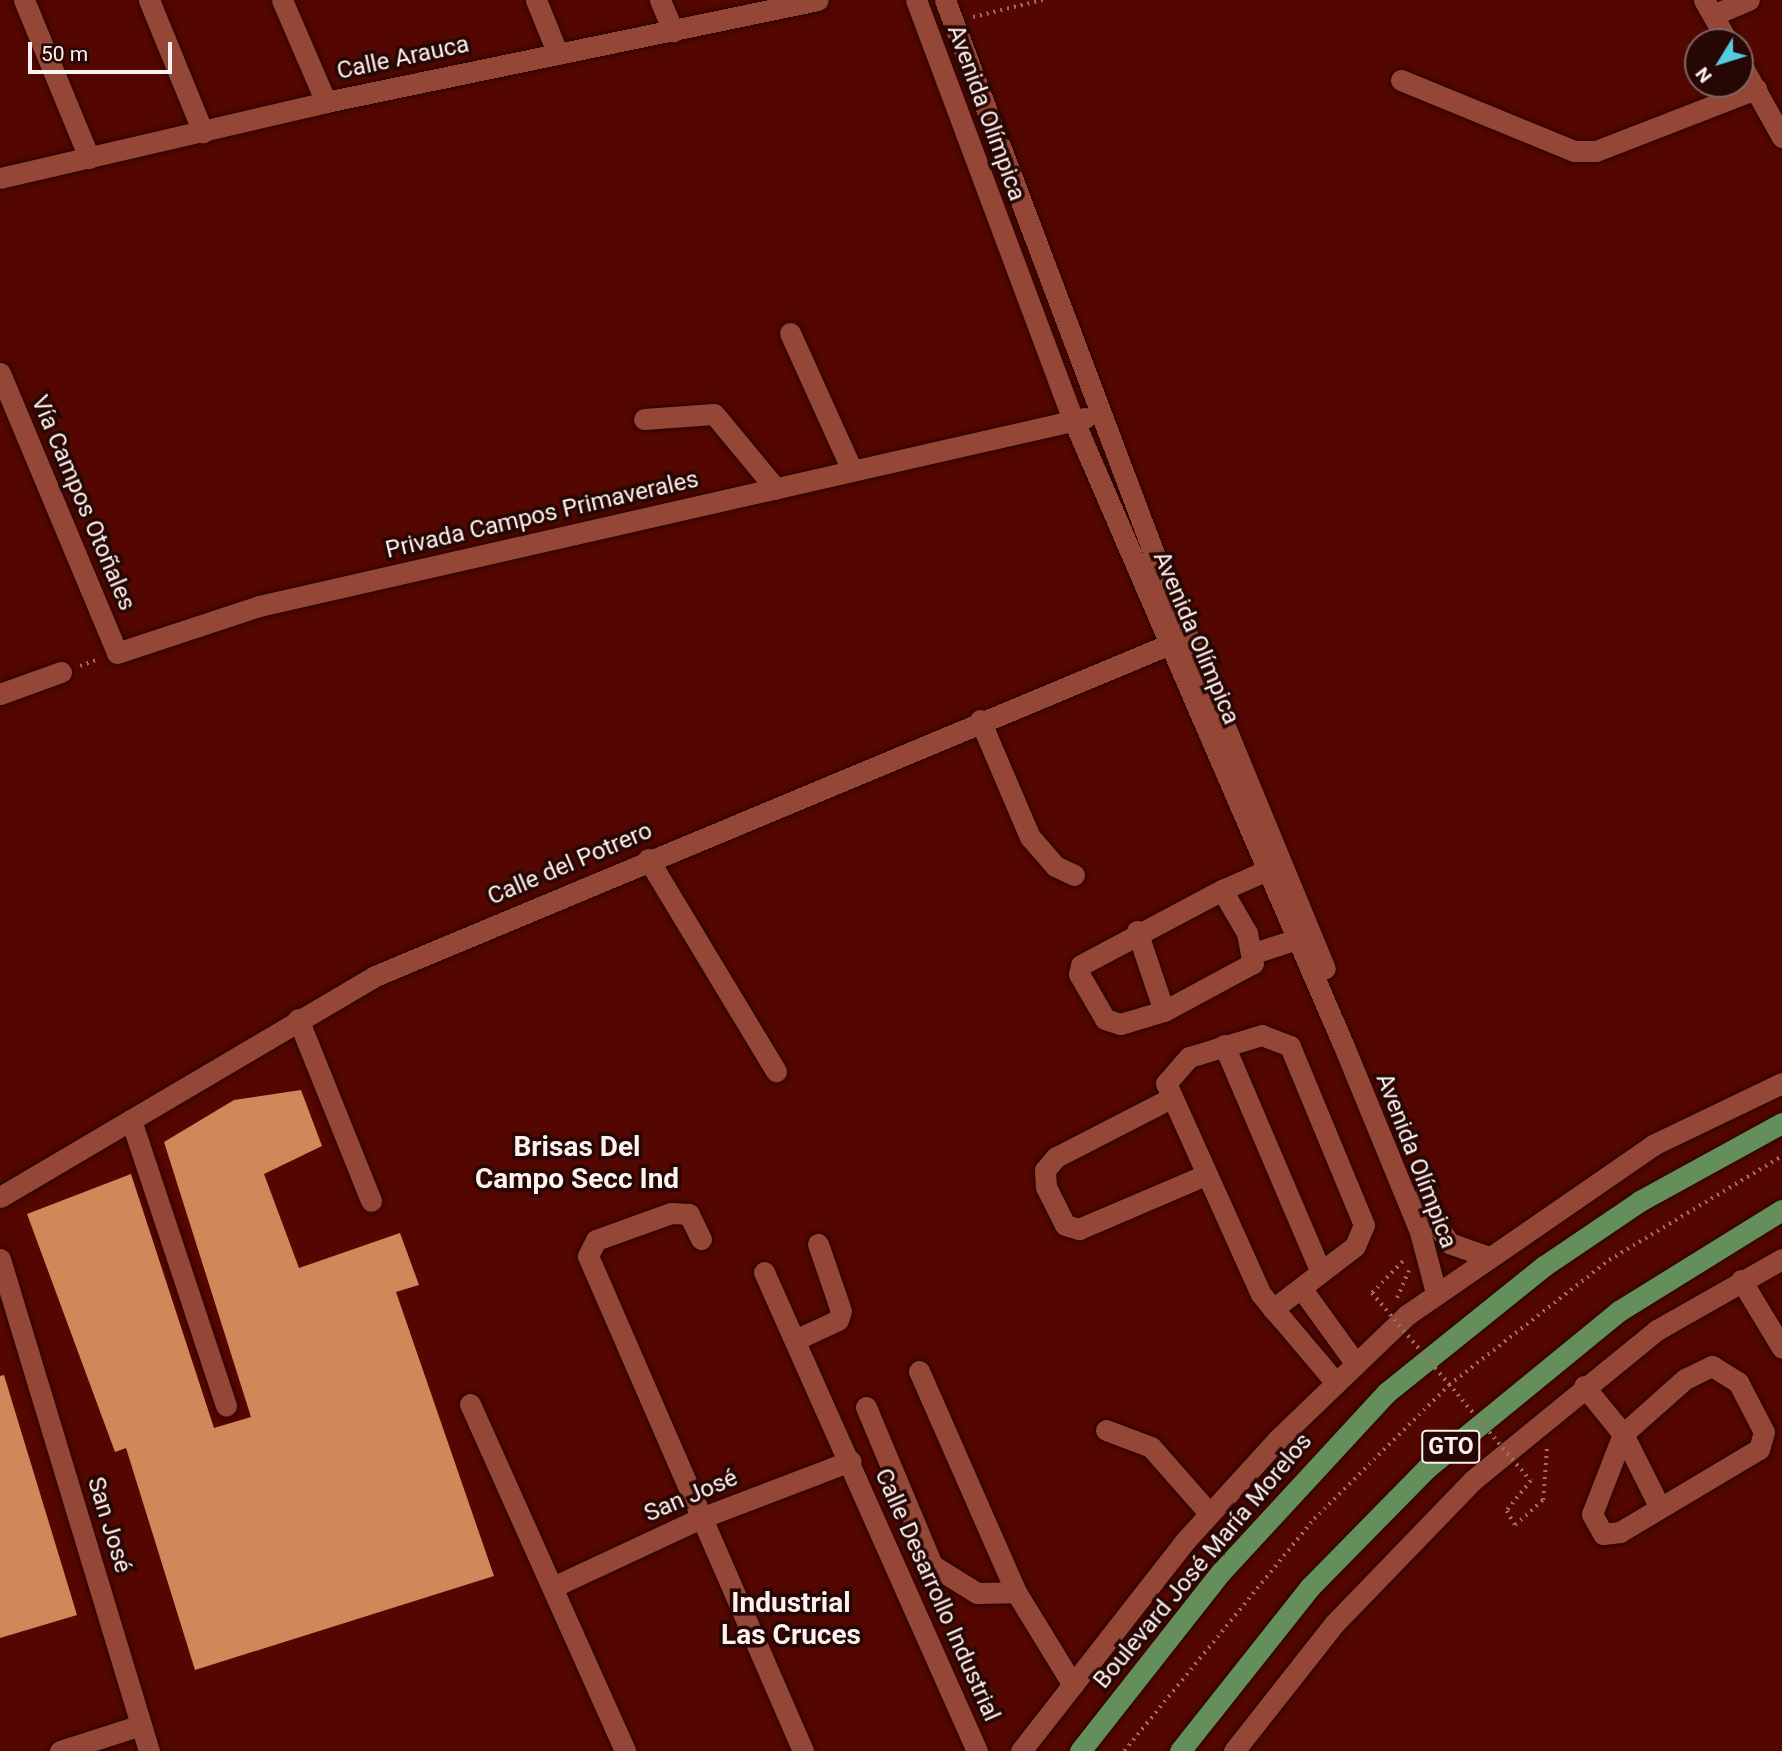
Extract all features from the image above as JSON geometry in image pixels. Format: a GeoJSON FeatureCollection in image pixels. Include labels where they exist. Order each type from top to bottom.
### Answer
{"type":"FeatureCollection","features":[{"type":"Feature","properties":{"kind":"main road","name":"Boulevard José María Morelos"},"geometry":{"type":"LineString","coordinates":[[1080,1751],[1221,1572],[1386,1393],[1544,1266],[1661,1189],[1782,1123]]}},
{"type":"Feature","properties":{"kind":"main road","name":"GTO"},"geometry":{"type":"LineString","coordinates":[[1180,1751],[1310,1587],[1427,1468],[1619,1311],[1782,1210]]}},
{"type":"Feature","properties":{"kind":"street"},"geometry":{"type":"LineString","coordinates":[[24,0],[89,158]]}},
{"type":"Feature","properties":{"kind":"street"},"geometry":{"type":"LineString","coordinates":[[149,0],[203,132]]}},
{"type":"Feature","properties":{"kind":"street"},"geometry":{"type":"LineString","coordinates":[[282,0],[326,102]]}},
{"type":"Feature","properties":{"kind":"street"},"geometry":{"type":"LineString","coordinates":[[536,0],[557,52]]}},
{"type":"Feature","properties":{"kind":"street"},"geometry":{"type":"LineString","coordinates":[[660,0],[673,31]]}},
{"type":"Feature","properties":{"kind":"street","name":"Calle Arauca"},"geometry":{"type":"LineString","coordinates":[[0,177],[557,52],[673,31],[789,3],[818,0]]}},
{"type":"Feature","properties":{"kind":"street","name":"Avenida Olímpica"},"geometry":{"type":"LineString","coordinates":[[916,0],[1073,419],[1170,646],[1275,866]]}},
{"type":"Feature","properties":{"kind":"street","name":"Avenida Olímpica"},"geometry":{"type":"LineString","coordinates":[[945,0],[1275,866],[1420,1232],[1436,1293]]}},
{"type":"Feature","properties":{"kind":"street"},"geometry":{"type":"LineString","coordinates":[[1720,28],[1708,8],[1749,0]]}},
{"type":"Feature","properties":{"kind":"street"},"geometry":{"type":"LineString","coordinates":[[1401,80],[1574,151],[1624,141],[1756,89]]}},
{"type":"Feature","properties":{"kind":"street"},"geometry":{"type":"LineString","coordinates":[[1754,86],[1779,126]]}},
{"type":"Feature","properties":{"kind":"street"},"geometry":{"type":"LineString","coordinates":[[790,333],[852,470]]}},
{"type":"Feature","properties":{"kind":"street","name":"Vía Campos Otoñales"},"geometry":{"type":"LineString","coordinates":[[0,373],[117,653]]}},
{"type":"Feature","properties":{"kind":"street"},"geometry":{"type":"LineString","coordinates":[[644,419],[714,414],[776,489]]}},
{"type":"Feature","properties":{"kind":"street","name":"Privada Campos Primaverales"},"geometry":{"type":"LineString","coordinates":[[117,653],[259,606],[1073,419],[1104,417]]}},
{"type":"Feature","properties":{"kind":"street","name":"Calle del Potrero"},"geometry":{"type":"LineString","coordinates":[[0,1197],[374,976],[981,720],[1170,646],[1189,635]]}},
{"type":"Feature","properties":{"kind":"street"},"geometry":{"type":"LineString","coordinates":[[0,694],[61,672]]}},
{"type":"Feature","properties":{"kind":"street"},"geometry":{"type":"LineString","coordinates":[[981,720],[1030,837],[1055,866],[1074,875]]}},
{"type":"Feature","properties":{"kind":"street"},"geometry":{"type":"LineString","coordinates":[[648,859],[776,1071]]}},
{"type":"Feature","properties":{"kind":"street"},"geometry":{"type":"LineString","coordinates":[[1275,866],[1090,956],[1079,974],[1105,1018],[1121,1024],[1164,1011],[1241,972],[1254,953],[1304,936]]}},
{"type":"Feature","properties":{"kind":"street"},"geometry":{"type":"LineString","coordinates":[[1222,890],[1254,953]]}},
{"type":"Feature","properties":{"kind":"street"},"geometry":{"type":"LineString","coordinates":[[1137,931],[1164,1011]]}},
{"type":"Feature","properties":{"kind":"street","name":"Avenida Olímpica"},"geometry":{"type":"LineString","coordinates":[[1304,936],[1429,1219],[1449,1243],[1489,1256]]}},
{"type":"Feature","properties":{"kind":"street"},"geometry":{"type":"LineString","coordinates":[[298,1019],[371,1201]]}},
{"type":"Feature","properties":{"kind":"street"},"geometry":{"type":"LineString","coordinates":[[1273,1309],[1361,1239],[1364,1225],[1310,1093],[1283,1040],[1262,1035],[1224,1045],[1176,1066],[1166,1083],[1246,1268],[1273,1309],[1336,1383]]}},
{"type":"Feature","properties":{"kind":"street"},"geometry":{"type":"LineString","coordinates":[[1224,1045],[1321,1272]]}},
{"type":"Feature","properties":{"kind":"street"},"geometry":{"type":"LineString","coordinates":[[1021,1751],[1209,1513],[1336,1383],[1407,1315],[1653,1145],[1782,1083]]}},
{"type":"Feature","properties":{"kind":"street"},"geometry":{"type":"LineString","coordinates":[[1171,1098],[1056,1157],[1045,1170],[1046,1188],[1065,1225],[1079,1229],[1205,1175]]}},
{"type":"Feature","properties":{"kind":"street"},"geometry":{"type":"LineString","coordinates":[[131,1120],[226,1406]]}},
{"type":"Feature","properties":{"kind":"street"},"geometry":{"type":"LineString","coordinates":[[701,1239],[689,1214],[680,1212],[596,1240],[588,1256],[593,1280],[803,1751]]}},
{"type":"Feature","properties":{"kind":"street"},"geometry":{"type":"LineString","coordinates":[[795,1340],[838,1320],[841,1311],[818,1244]]}},
{"type":"Feature","properties":{"kind":"street","name":"San José"},"geometry":{"type":"LineString","coordinates":[[0,1259],[149,1751]]}},
{"type":"Feature","properties":{"kind":"street"},"geometry":{"type":"LineString","coordinates":[[1234,1751],[1396,1555],[1549,1413],[1584,1386],[1741,1280],[1782,1259]]}},
{"type":"Feature","properties":{"kind":"street","name":"Calle Desarrollo Industrial"},"geometry":{"type":"LineString","coordinates":[[764,1272],[977,1751]]}},
{"type":"Feature","properties":{"kind":"street"},"geometry":{"type":"LineString","coordinates":[[1741,1280],[1779,1334]]}},
{"type":"Feature","properties":{"kind":"street"},"geometry":{"type":"LineString","coordinates":[[1301,1288],[1356,1364]]}},
{"type":"Feature","properties":{"kind":"street"},"geometry":{"type":"LineString","coordinates":[[1713,1366],[1738,1382],[1759,1420],[1763,1442],[1754,1455],[1610,1535],[1592,1523],[1623,1434],[1685,1378],[1713,1366]]}},
{"type":"Feature","properties":{"kind":"street"},"geometry":{"type":"LineString","coordinates":[[919,1371],[1016,1592],[1073,1685]]}},
{"type":"Feature","properties":{"kind":"street"},"geometry":{"type":"LineString","coordinates":[[1584,1386],[1623,1434],[1659,1506]]}},
{"type":"Feature","properties":{"kind":"street"},"geometry":{"type":"LineString","coordinates":[[470,1404],[555,1586],[625,1751]]}},
{"type":"Feature","properties":{"kind":"street"},"geometry":{"type":"LineString","coordinates":[[866,1407],[932,1565],[977,1593],[1016,1592]]}},
{"type":"Feature","properties":{"kind":"street"},"geometry":{"type":"LineString","coordinates":[[1106,1430],[1150,1447],[1209,1513]]}},
{"type":"Feature","properties":{"kind":"street","name":"San José"},"geometry":{"type":"LineString","coordinates":[[555,1586],[701,1518],[850,1461]]}},
{"type":"Feature","properties":{"kind":"street"},"geometry":{"type":"LineString","coordinates":[[60,1751],[141,1725]]}},
{"type":"Feature","properties":{"kind":"path"},"geometry":{"type":"LineString","coordinates":[[952,22],[1043,0]]}},
{"type":"Feature","properties":{"kind":"path"},"geometry":{"type":"LineString","coordinates":[[61,672],[117,653]]}},
{"type":"Feature","properties":{"kind":"path"},"geometry":{"type":"LineString","coordinates":[[1124,1751],[1314,1519],[1449,1385],[1609,1261],[1782,1156]]}},
{"type":"Feature","properties":{"kind":"path"},"geometry":{"type":"LineString","coordinates":[[1407,1315],[1394,1293],[1410,1270],[1405,1258],[1372,1293],[1531,1481],[1507,1511],[1515,1525],[1543,1500],[1549,1413]]}},
{"type":"Feature","properties":{"kind":"building"},"geometry":{"type":"Polygon","coordinates":[[[301,1090],[322,1146],[264,1174],[299,1268],[400,1233],[419,1285],[396,1292],[494,1576],[195,1670],[126,1448],[115,1452],[27,1214],[131,1174],[214,1428],[251,1417],[164,1142],[234,1100],[301,1090]]]}},
{"type":"Feature","properties":{"kind":"building"},"geometry":{"type":"Polygon","coordinates":[[[4,1375],[77,1615],[0,1638],[0,1376],[4,1375]]]}},
{"type":"Feature","properties":{"kind":"district","name":"Brisas Del Campo Secc Ind"},"geometry":{"type":"Point","coordinates":[577,1163]}},
{"type":"Feature","properties":{"kind":"district","name":"Industrial Las Cruces"},"geometry":{"type":"Point","coordinates":[791,1619]}}]}
